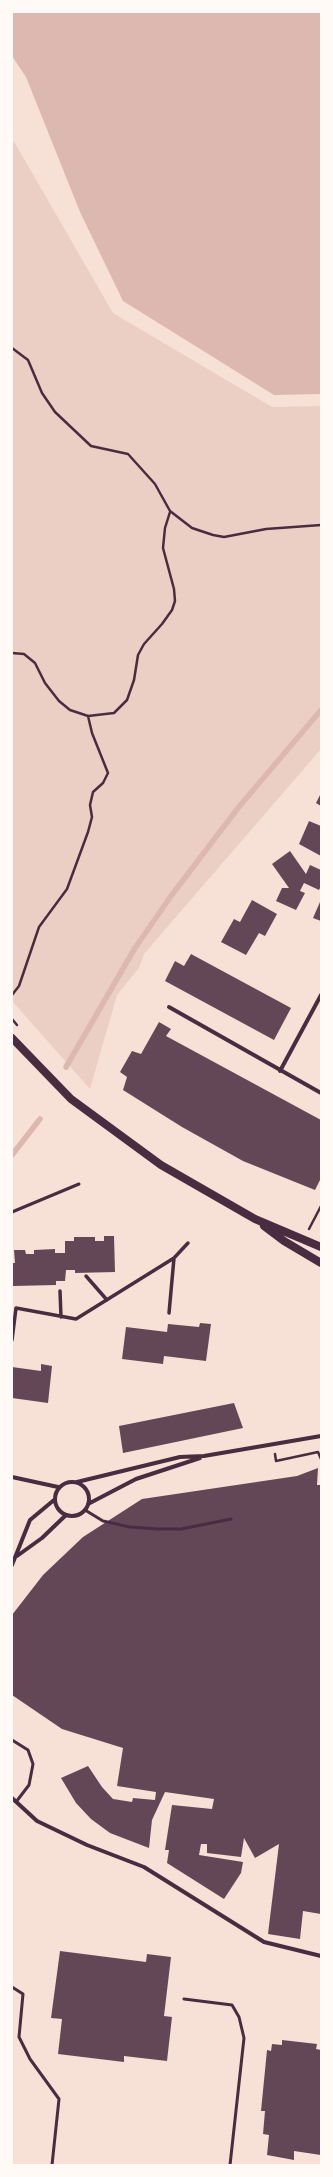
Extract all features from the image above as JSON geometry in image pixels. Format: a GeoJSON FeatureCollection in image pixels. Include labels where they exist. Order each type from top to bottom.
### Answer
{"type":"FeatureCollection","features":[{"type":"Feature","properties":{"kind":"main road"},"geometry":{"type":"LineString","coordinates":[[12,1038],[71,1099],[115,1133],[161,1165],[255,1219],[321,1247]]}},
{"type":"Feature","properties":{"kind":"main road"},"geometry":{"type":"LineString","coordinates":[[255,1219],[284,1241],[321,1263]]}},
{"type":"Feature","properties":{"kind":"street"},"geometry":{"type":"LineString","coordinates":[[280,1071],[321,995]]}},
{"type":"Feature","properties":{"kind":"street"},"geometry":{"type":"LineString","coordinates":[[169,1007],[280,1071],[321,1092]]}},
{"type":"Feature","properties":{"kind":"street"},"geometry":{"type":"LineString","coordinates":[[12,1340],[16,1308],[76,1319],[174,1258],[188,1243]]}},
{"type":"Feature","properties":{"kind":"street"},"geometry":{"type":"LineString","coordinates":[[169,1313],[174,1258]]}},
{"type":"Feature","properties":{"kind":"street"},"geometry":{"type":"LineString","coordinates":[[86,1276],[107,1300]]}},
{"type":"Feature","properties":{"kind":"street"},"geometry":{"type":"LineString","coordinates":[[60,1291],[61,1317]]}},
{"type":"Feature","properties":{"kind":"street"},"geometry":{"type":"LineString","coordinates":[[12,1565],[30,1520],[54,1500],[58,1488],[64,1483],[77,1482],[180,1457],[204,1456],[273,1446],[321,1436]]}},
{"type":"Feature","properties":{"kind":"street"},"geometry":{"type":"LineString","coordinates":[[88,1504],[136,1479],[204,1456]]}},
{"type":"Feature","properties":{"kind":"street"},"geometry":{"type":"LineString","coordinates":[[12,1477],[58,1488]]}},
{"type":"Feature","properties":{"kind":"street"},"geometry":{"type":"LineString","coordinates":[[54,1500],[56,1507],[66,1515],[74,1516],[85,1510],[88,1504],[87,1491],[77,1482]]}},
{"type":"Feature","properties":{"kind":"street"},"geometry":{"type":"LineString","coordinates":[[16,1557],[42,1538],[66,1515]]}},
{"type":"Feature","properties":{"kind":"street"},"geometry":{"type":"LineString","coordinates":[[12,1798],[37,1821],[87,1845],[144,1867],[264,1942],[321,1956]]}},
{"type":"Feature","properties":{"kind":"lane"},"geometry":{"type":"LineString","coordinates":[[12,1212],[79,1184]]}},
{"type":"Feature","properties":{"kind":"lane"},"geometry":{"type":"LineString","coordinates":[[85,1510],[103,1521],[130,1527],[158,1529],[181,1529],[231,1519]]}},
{"type":"Feature","properties":{"kind":"lane"},"geometry":{"type":"LineString","coordinates":[[12,1740],[28,1750],[33,1764],[29,1785],[16,1802]]}},
{"type":"Feature","properties":{"kind":"lane"},"geometry":{"type":"LineString","coordinates":[[12,1987],[23,1994],[19,2037],[30,2059],[59,2099],[52,2165]]}},
{"type":"Feature","properties":{"kind":"lane"},"geometry":{"type":"LineString","coordinates":[[184,1999],[232,2005],[239,2017],[244,2038],[230,2165]]}},
{"type":"Feature","properties":{"kind":"path"},"geometry":{"type":"LineString","coordinates":[[12,348],[28,360],[42,393],[55,412],[91,446],[128,454],[155,484],[170,512],[192,528],[224,537],[266,529],[321,525]]}},
{"type":"Feature","properties":{"kind":"path"},"geometry":{"type":"LineString","coordinates":[[12,653],[24,654],[35,662],[45,683],[59,701],[70,710],[88,716],[114,713],[127,700],[134,680],[138,655],[172,610],[175,601],[174,588],[163,548],[165,528],[170,512]]}},
{"type":"Feature","properties":{"kind":"path"},"geometry":{"type":"LineString","coordinates":[[12,995],[19,986],[39,927],[67,889],[88,832],[92,817],[90,805],[93,792],[103,783],[108,773],[92,733],[88,716]]}},
{"type":"Feature","properties":{"kind":"path"},"geometry":{"type":"LineString","coordinates":[[303,1240],[321,1206]]}},
{"type":"Feature","properties":{"kind":"path"},"geometry":{"type":"LineString","coordinates":[[273,1446],[276,1461],[318,1452],[321,1459]]}},
{"type":"Feature","properties":{"kind":"shaded area"},"geometry":{"type":"Polygon","coordinates":[[[12,12],[321,12],[321,394],[274,395],[123,301],[80,212],[26,77],[12,56],[12,12]]]}},
{"type":"Feature","properties":{"kind":"shaded area"},"geometry":{"type":"Polygon","coordinates":[[[12,138],[113,313],[272,407],[321,406],[321,749],[144,954],[139,968],[117,995],[90,1089],[12,1001],[12,138]]]}},
{"type":"Feature","properties":{"kind":"building"},"geometry":{"type":"Polygon","coordinates":[[[321,793],[321,806],[316,803],[321,793]]]}},
{"type":"Feature","properties":{"kind":"building"},"geometry":{"type":"Polygon","coordinates":[[[309,821],[321,826],[321,856],[299,844],[309,821]]]}},
{"type":"Feature","properties":{"kind":"building"},"geometry":{"type":"Polygon","coordinates":[[[290,851],[306,874],[310,865],[321,870],[321,886],[319,890],[304,883],[300,891],[305,893],[296,910],[276,901],[282,888],[289,888],[272,864],[290,851]]]}},
{"type":"Feature","properties":{"kind":"building"},"geometry":{"type":"Polygon","coordinates":[[[252,900],[277,914],[265,936],[259,933],[246,955],[221,942],[234,919],[240,922],[252,900]]]}},
{"type":"Feature","properties":{"kind":"building"},"geometry":{"type":"Polygon","coordinates":[[[320,902],[321,903],[321,921],[313,918],[320,902]]]}},
{"type":"Feature","properties":{"kind":"building"},"geometry":{"type":"Polygon","coordinates":[[[191,954],[291,1008],[274,1040],[165,981],[175,961],[184,966],[191,954]]]}},
{"type":"Feature","properties":{"kind":"building"},"geometry":{"type":"Polygon","coordinates":[[[159,1022],[171,1029],[166,1036],[321,1120],[321,1178],[315,1190],[243,1161],[182,1127],[123,1090],[127,1077],[120,1072],[132,1051],[141,1054],[159,1022]]]}},
{"type":"Feature","properties":{"kind":"building"},"geometry":{"type":"Polygon","coordinates":[[[104,1236],[114,1236],[115,1272],[75,1273],[75,1270],[66,1270],[65,1281],[56,1281],[56,1285],[13,1286],[12,1263],[15,1263],[14,1250],[25,1250],[26,1254],[34,1254],[34,1250],[55,1249],[55,1253],[65,1253],[65,1241],[74,1241],[74,1237],[95,1237],[95,1241],[104,1241],[104,1236]]]}},
{"type":"Feature","properties":{"kind":"building"},"geometry":{"type":"Polygon","coordinates":[[[200,1323],[211,1324],[206,1361],[164,1356],[163,1364],[122,1359],[126,1327],[167,1332],[168,1324],[199,1327],[200,1323]]]}},
{"type":"Feature","properties":{"kind":"building"},"geometry":{"type":"Polygon","coordinates":[[[41,1364],[52,1366],[48,1403],[12,1398],[12,1367],[41,1371],[41,1364]]]}},
{"type":"Feature","properties":{"kind":"building"},"geometry":{"type":"Polygon","coordinates":[[[234,1403],[243,1428],[123,1453],[119,1426],[234,1403]]]}},
{"type":"Feature","properties":{"kind":"building"},"geometry":{"type":"Polygon","coordinates":[[[318,1468],[317,1485],[321,1485],[321,1914],[303,1911],[300,1939],[268,1934],[279,1844],[255,1858],[244,1838],[241,1857],[207,1853],[207,1844],[201,1844],[199,1855],[243,1862],[241,1873],[224,1899],[167,1863],[169,1850],[165,1850],[172,1805],[212,1809],[214,1799],[165,1792],[152,1820],[149,1848],[110,1833],[91,1819],[76,1803],[61,1778],[88,1766],[102,1787],[113,1799],[132,1802],[133,1798],[155,1800],[156,1792],[117,1786],[123,1748],[62,1729],[12,1695],[12,1615],[43,1575],[83,1537],[142,1499],[297,1476],[318,1468]]]}},
{"type":"Feature","properties":{"kind":"building"},"geometry":{"type":"Polygon","coordinates":[[[60,1951],[146,1962],[147,1954],[171,1957],[164,2016],[172,2017],[167,2061],[124,2056],[124,2062],[58,2054],[62,2019],[51,2018],[60,1951]]]}},
{"type":"Feature","properties":{"kind":"building"},"geometry":{"type":"Polygon","coordinates":[[[282,2040],[317,2044],[316,2049],[321,2050],[321,2155],[294,2151],[294,2160],[267,2155],[269,2135],[263,2134],[265,2111],[261,2111],[267,2050],[271,2051],[272,2044],[282,2045],[282,2040]]]}},
{"type":"Feature","properties":{"kind":"waterway"},"geometry":{"type":"LineString","coordinates":[[66,1067],[135,948],[171,896],[238,808],[321,710]]}},
{"type":"Feature","properties":{"kind":"waterway"},"geometry":{"type":"LineString","coordinates":[[12,1155],[40,1119]]}}]}
